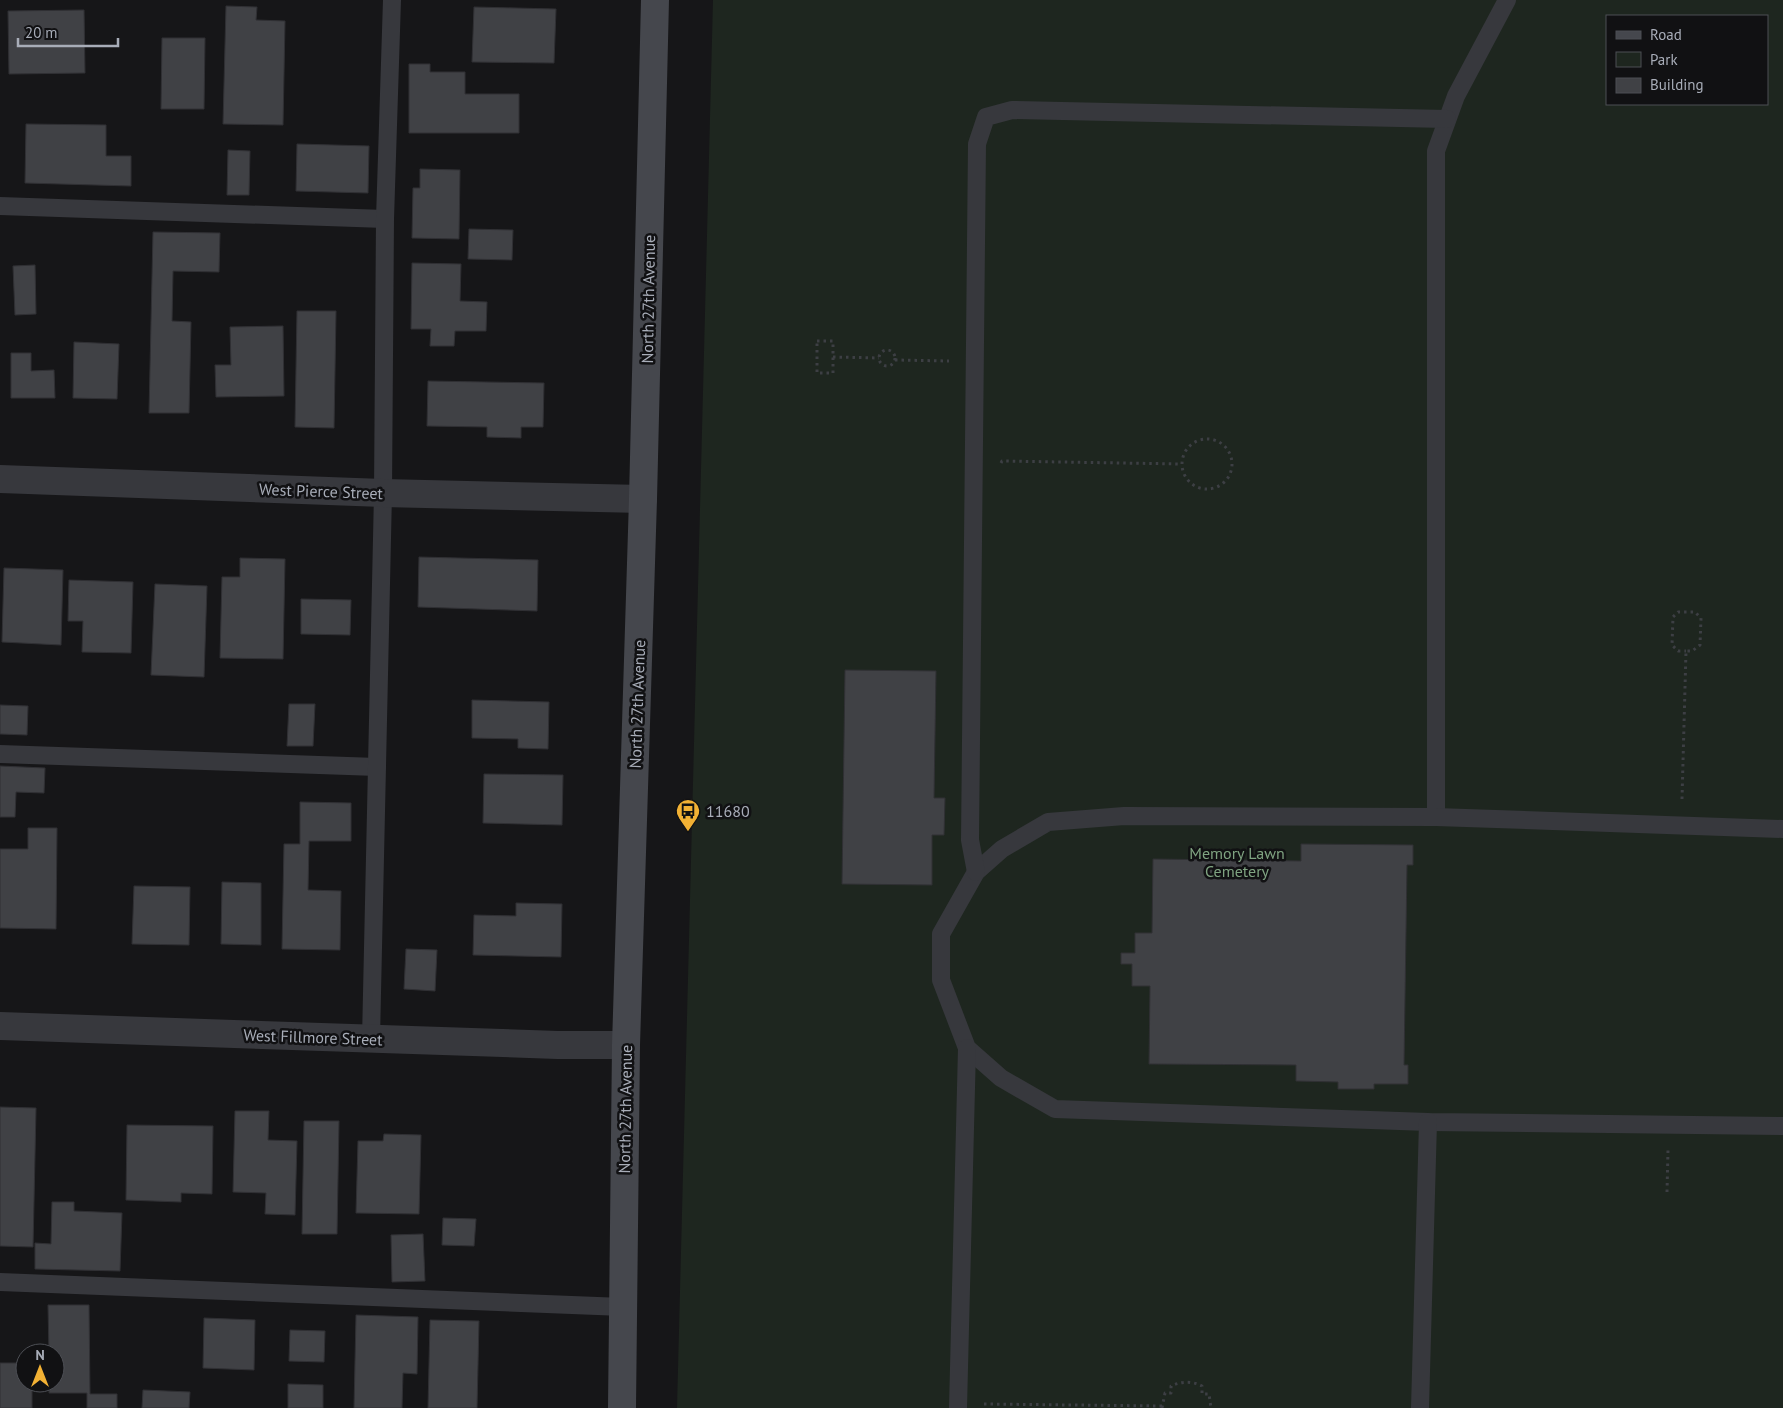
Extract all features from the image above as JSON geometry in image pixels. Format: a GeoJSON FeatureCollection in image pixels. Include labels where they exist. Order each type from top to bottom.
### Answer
{"type":"FeatureCollection","features":[{"type":"Feature","properties":{"kind":"main road","name":"North 27th Avenue"},"geometry":{"type":"LineString","coordinates":[[622,1408],[626,1045],[643,499],[655,0]]}},
{"type":"Feature","properties":{"kind":"street","name":"West Pierce Street"},"geometry":{"type":"LineString","coordinates":[[0,479],[384,493],[643,499]]}},
{"type":"Feature","properties":{"kind":"street","name":"West Fillmore Street"},"geometry":{"type":"LineString","coordinates":[[0,1026],[558,1045],[626,1045]]}},
{"type":"Feature","properties":{"kind":"lane"},"geometry":{"type":"LineString","coordinates":[[371,1039],[384,493],[385,219],[392,0]]}},
{"type":"Feature","properties":{"kind":"lane"},"geometry":{"type":"LineString","coordinates":[[1436,817],[1436,151],[1456,96],[1507,0]]}},
{"type":"Feature","properties":{"kind":"lane"},"geometry":{"type":"LineString","coordinates":[[976,872],[970,840],[974,362],[978,144],[986,116],[1012,110],[1448,119]]}},
{"type":"Feature","properties":{"kind":"lane"},"geometry":{"type":"LineString","coordinates":[[0,206],[385,219]]}},
{"type":"Feature","properties":{"kind":"lane"},"geometry":{"type":"LineString","coordinates":[[0,754],[378,767]]}},
{"type":"Feature","properties":{"kind":"lane"},"geometry":{"type":"LineString","coordinates":[[958,1406],[967,1048],[941,980],[941,934],[976,872],[1002,850],[1048,822],[1124,816],[1436,817],[1783,830]]}},
{"type":"Feature","properties":{"kind":"lane"},"geometry":{"type":"LineString","coordinates":[[967,1048],[1001,1078],[1055,1108],[1428,1122],[1783,1126]]}},
{"type":"Feature","properties":{"kind":"lane"},"geometry":{"type":"LineString","coordinates":[[1420,1408],[1428,1122]]}},
{"type":"Feature","properties":{"kind":"lane"},"geometry":{"type":"LineString","coordinates":[[0,1282],[623,1307]]}},
{"type":"Feature","properties":{"kind":"path"},"geometry":{"type":"LineString","coordinates":[[817,341],[833,341],[833,357],[833,373],[817,373],[817,341]]}},
{"type":"Feature","properties":{"kind":"path"},"geometry":{"type":"LineString","coordinates":[[879,358],[881,352],[887,350],[894,353],[895,360]]}},
{"type":"Feature","properties":{"kind":"path"},"geometry":{"type":"LineString","coordinates":[[833,357],[879,358]]}},
{"type":"Feature","properties":{"kind":"path"},"geometry":{"type":"LineString","coordinates":[[879,358],[886,366],[895,360],[974,362]]}},
{"type":"Feature","properties":{"kind":"path"},"geometry":{"type":"LineString","coordinates":[[1205,439],[1214,440],[1222,445],[1228,451],[1232,460],[1228,478],[1221,485],[1203,489],[1188,481],[1181,464],[1189,446],[1205,439]]}},
{"type":"Feature","properties":{"kind":"path"},"geometry":{"type":"LineString","coordinates":[[973,471],[992,472],[999,469],[1002,461],[1181,464]]}},
{"type":"Feature","properties":{"kind":"path"},"geometry":{"type":"LineString","coordinates":[[1678,612],[1695,612],[1701,618],[1700,645],[1692,651],[1686,651],[1678,651],[1672,645],[1673,618],[1678,612]]}},
{"type":"Feature","properties":{"kind":"path"},"geometry":{"type":"LineString","coordinates":[[1681,825],[1686,651]]}},
{"type":"Feature","properties":{"kind":"path"},"geometry":{"type":"LineString","coordinates":[[1667,1192],[1668,1125]]}},
{"type":"Feature","properties":{"kind":"path"},"geometry":{"type":"LineString","coordinates":[[958,1406],[1162,1407],[1165,1393],[1171,1393],[1171,1386],[1180,1382],[1189,1382],[1202,1386],[1202,1394],[1208,1394],[1211,1408]]}},
{"type":"Feature","properties":{"kind":"green space","name":"Memory Lawn Cemetery"},"geometry":{"type":"Polygon","coordinates":[[[713,0],[1783,0],[1783,1408],[677,1408],[713,0]]]}},
{"type":"Feature","properties":{"kind":"building"},"geometry":{"type":"Polygon","coordinates":[[[226,6],[257,7],[256,20],[285,21],[283,125],[223,124],[226,6]]]}},
{"type":"Feature","properties":{"kind":"building"},"geometry":{"type":"Polygon","coordinates":[[[474,7],[556,9],[554,63],[472,62],[474,7]]]}},
{"type":"Feature","properties":{"kind":"building"},"geometry":{"type":"Polygon","coordinates":[[[84,10],[85,73],[9,74],[8,11],[84,10]]]}},
{"type":"Feature","properties":{"kind":"building"},"geometry":{"type":"Polygon","coordinates":[[[162,38],[205,38],[204,109],[161,109],[162,38]]]}},
{"type":"Feature","properties":{"kind":"building"},"geometry":{"type":"Polygon","coordinates":[[[409,64],[430,64],[430,72],[465,72],[465,94],[519,94],[519,133],[409,133],[409,64]]]}},
{"type":"Feature","properties":{"kind":"building"},"geometry":{"type":"Polygon","coordinates":[[[26,124],[106,125],[106,156],[131,156],[131,186],[25,183],[26,124]]]}},
{"type":"Feature","properties":{"kind":"building"},"geometry":{"type":"Polygon","coordinates":[[[297,144],[369,146],[368,193],[296,191],[297,144]]]}},
{"type":"Feature","properties":{"kind":"building"},"geometry":{"type":"Polygon","coordinates":[[[228,150],[250,151],[249,195],[227,195],[228,150]]]}},
{"type":"Feature","properties":{"kind":"building"},"geometry":{"type":"Polygon","coordinates":[[[420,169],[460,170],[459,239],[412,238],[413,188],[420,188],[420,169]]]}},
{"type":"Feature","properties":{"kind":"building"},"geometry":{"type":"Polygon","coordinates":[[[469,229],[513,230],[512,260],[468,259],[469,229]]]}},
{"type":"Feature","properties":{"kind":"building"},"geometry":{"type":"Polygon","coordinates":[[[153,232],[220,233],[219,272],[173,271],[172,321],[191,322],[189,413],[149,413],[153,232]]]}},
{"type":"Feature","properties":{"kind":"building"},"geometry":{"type":"Polygon","coordinates":[[[412,263],[461,264],[460,301],[487,302],[486,331],[455,331],[454,346],[430,346],[431,329],[411,329],[412,263]]]}},
{"type":"Feature","properties":{"kind":"building"},"geometry":{"type":"Polygon","coordinates":[[[35,265],[36,314],[15,315],[13,266],[35,265]]]}},
{"type":"Feature","properties":{"kind":"building"},"geometry":{"type":"Polygon","coordinates":[[[297,311],[336,311],[334,428],[295,427],[297,311]]]}},
{"type":"Feature","properties":{"kind":"building"},"geometry":{"type":"Polygon","coordinates":[[[283,326],[284,396],[216,397],[215,365],[231,365],[230,327],[283,326]]]}},
{"type":"Feature","properties":{"kind":"building"},"geometry":{"type":"Polygon","coordinates":[[[74,342],[119,344],[117,399],[73,398],[74,342]]]}},
{"type":"Feature","properties":{"kind":"building"},"geometry":{"type":"Polygon","coordinates":[[[11,353],[31,353],[31,371],[54,370],[55,398],[11,398],[11,353]]]}},
{"type":"Feature","properties":{"kind":"building"},"geometry":{"type":"Polygon","coordinates":[[[428,381],[544,383],[543,427],[521,427],[521,438],[487,437],[487,427],[427,426],[428,381]]]}},
{"type":"Feature","properties":{"kind":"building"},"geometry":{"type":"Polygon","coordinates":[[[419,557],[538,560],[537,611],[418,607],[419,557]]]}},
{"type":"Feature","properties":{"kind":"building"},"geometry":{"type":"Polygon","coordinates":[[[240,558],[285,559],[283,659],[220,658],[222,577],[240,577],[240,558]]]}},
{"type":"Feature","properties":{"kind":"building"},"geometry":{"type":"Polygon","coordinates":[[[4,568],[63,570],[61,645],[2,642],[4,568]]]}},
{"type":"Feature","properties":{"kind":"building"},"geometry":{"type":"Polygon","coordinates":[[[69,580],[133,582],[131,653],[82,652],[83,621],[68,621],[69,580]]]}},
{"type":"Feature","properties":{"kind":"building"},"geometry":{"type":"Polygon","coordinates":[[[155,584],[207,586],[204,677],[151,675],[155,584]]]}},
{"type":"Feature","properties":{"kind":"building"},"geometry":{"type":"Polygon","coordinates":[[[301,599],[351,600],[350,635],[301,634],[301,599]]]}},
{"type":"Feature","properties":{"kind":"building"},"geometry":{"type":"Polygon","coordinates":[[[845,670],[936,671],[934,798],[945,798],[944,835],[932,835],[932,885],[842,884],[845,670]]]}},
{"type":"Feature","properties":{"kind":"building"},"geometry":{"type":"Polygon","coordinates":[[[472,700],[549,702],[548,749],[518,748],[518,739],[472,738],[472,700]]]}},
{"type":"Feature","properties":{"kind":"building"},"geometry":{"type":"Polygon","coordinates":[[[289,704],[315,704],[313,746],[287,746],[289,704]]]}},
{"type":"Feature","properties":{"kind":"building"},"geometry":{"type":"Polygon","coordinates":[[[0,705],[28,706],[27,735],[0,734],[0,705]]]}},
{"type":"Feature","properties":{"kind":"building"},"geometry":{"type":"Polygon","coordinates":[[[0,766],[45,768],[44,793],[16,792],[15,817],[0,817],[0,766]]]}},
{"type":"Feature","properties":{"kind":"building"},"geometry":{"type":"Polygon","coordinates":[[[484,774],[563,775],[562,825],[483,823],[484,774]]]}},
{"type":"Feature","properties":{"kind":"building"},"geometry":{"type":"Polygon","coordinates":[[[300,802],[351,803],[351,841],[309,841],[308,890],[341,891],[340,950],[282,949],[284,844],[300,844],[300,802]]]}},
{"type":"Feature","properties":{"kind":"building"},"geometry":{"type":"Polygon","coordinates":[[[28,828],[57,828],[56,929],[0,928],[0,849],[28,849],[28,828]]]}},
{"type":"Feature","properties":{"kind":"building"},"geometry":{"type":"Polygon","coordinates":[[[1301,844],[1413,845],[1413,865],[1407,865],[1404,1065],[1408,1065],[1408,1084],[1374,1084],[1374,1089],[1338,1089],[1338,1082],[1296,1081],[1296,1065],[1149,1064],[1150,986],[1132,986],[1132,964],[1121,964],[1121,953],[1135,953],[1135,933],[1152,933],[1153,859],[1301,861],[1301,844]]]}},
{"type":"Feature","properties":{"kind":"building"},"geometry":{"type":"Polygon","coordinates":[[[222,882],[261,883],[261,945],[221,944],[222,882]]]}},
{"type":"Feature","properties":{"kind":"building"},"geometry":{"type":"Polygon","coordinates":[[[134,886],[190,887],[189,945],[132,944],[134,886]]]}},
{"type":"Feature","properties":{"kind":"building"},"geometry":{"type":"Polygon","coordinates":[[[516,903],[562,904],[561,957],[473,955],[474,915],[516,916],[516,903]]]}},
{"type":"Feature","properties":{"kind":"building"},"geometry":{"type":"Polygon","coordinates":[[[406,949],[437,950],[435,991],[404,989],[406,949]]]}},
{"type":"Feature","properties":{"kind":"building"},"geometry":{"type":"Polygon","coordinates":[[[0,1107],[36,1108],[33,1247],[0,1246],[0,1107]]]}},
{"type":"Feature","properties":{"kind":"building"},"geometry":{"type":"Polygon","coordinates":[[[235,1111],[269,1111],[268,1140],[297,1141],[295,1215],[265,1214],[266,1193],[233,1192],[235,1111]]]}},
{"type":"Feature","properties":{"kind":"building"},"geometry":{"type":"Polygon","coordinates":[[[304,1121],[339,1121],[337,1234],[302,1234],[304,1121]]]}},
{"type":"Feature","properties":{"kind":"building"},"geometry":{"type":"Polygon","coordinates":[[[127,1125],[213,1126],[212,1194],[181,1193],[181,1202],[126,1200],[127,1125]]]}},
{"type":"Feature","properties":{"kind":"building"},"geometry":{"type":"Polygon","coordinates":[[[384,1134],[421,1135],[419,1214],[356,1213],[358,1141],[383,1141],[384,1134]]]}},
{"type":"Feature","properties":{"kind":"building"},"geometry":{"type":"Polygon","coordinates":[[[52,1202],[74,1202],[74,1211],[122,1213],[120,1271],[35,1269],[35,1243],[51,1244],[52,1202]]]}},
{"type":"Feature","properties":{"kind":"building"},"geometry":{"type":"Polygon","coordinates":[[[443,1218],[476,1219],[474,1246],[442,1245],[443,1218]]]}},
{"type":"Feature","properties":{"kind":"building"},"geometry":{"type":"Polygon","coordinates":[[[423,1234],[425,1281],[392,1282],[391,1235],[423,1234]]]}},
{"type":"Feature","properties":{"kind":"building"},"geometry":{"type":"Polygon","coordinates":[[[48,1305],[89,1305],[90,1394],[117,1394],[117,1408],[87,1408],[87,1393],[65,1393],[65,1343],[49,1343],[48,1305]]]}},
{"type":"Feature","properties":{"kind":"building"},"geometry":{"type":"Polygon","coordinates":[[[356,1315],[418,1317],[417,1374],[403,1373],[402,1408],[354,1408],[356,1315]]]}},
{"type":"Feature","properties":{"kind":"building"},"geometry":{"type":"Polygon","coordinates":[[[204,1318],[255,1320],[254,1370],[203,1368],[204,1318]]]}},
{"type":"Feature","properties":{"kind":"building"},"geometry":{"type":"Polygon","coordinates":[[[430,1320],[479,1321],[477,1408],[428,1408],[430,1320]]]}},
{"type":"Feature","properties":{"kind":"building"},"geometry":{"type":"Polygon","coordinates":[[[290,1330],[325,1331],[324,1362],[289,1361],[290,1330]]]}},
{"type":"Feature","properties":{"kind":"building"},"geometry":{"type":"Polygon","coordinates":[[[0,1363],[15,1363],[15,1393],[32,1393],[32,1408],[0,1408],[0,1363]]]}},
{"type":"Feature","properties":{"kind":"building"},"geometry":{"type":"Polygon","coordinates":[[[288,1384],[323,1385],[323,1408],[288,1408],[288,1384]]]}},
{"type":"Feature","properties":{"kind":"building"},"geometry":{"type":"Polygon","coordinates":[[[143,1390],[190,1392],[189,1408],[142,1408],[143,1390]]]}},
{"type":"Feature","properties":{"kind":"place","name":"11680"},"geometry":{"type":"Point","coordinates":[688,832]}}]}
